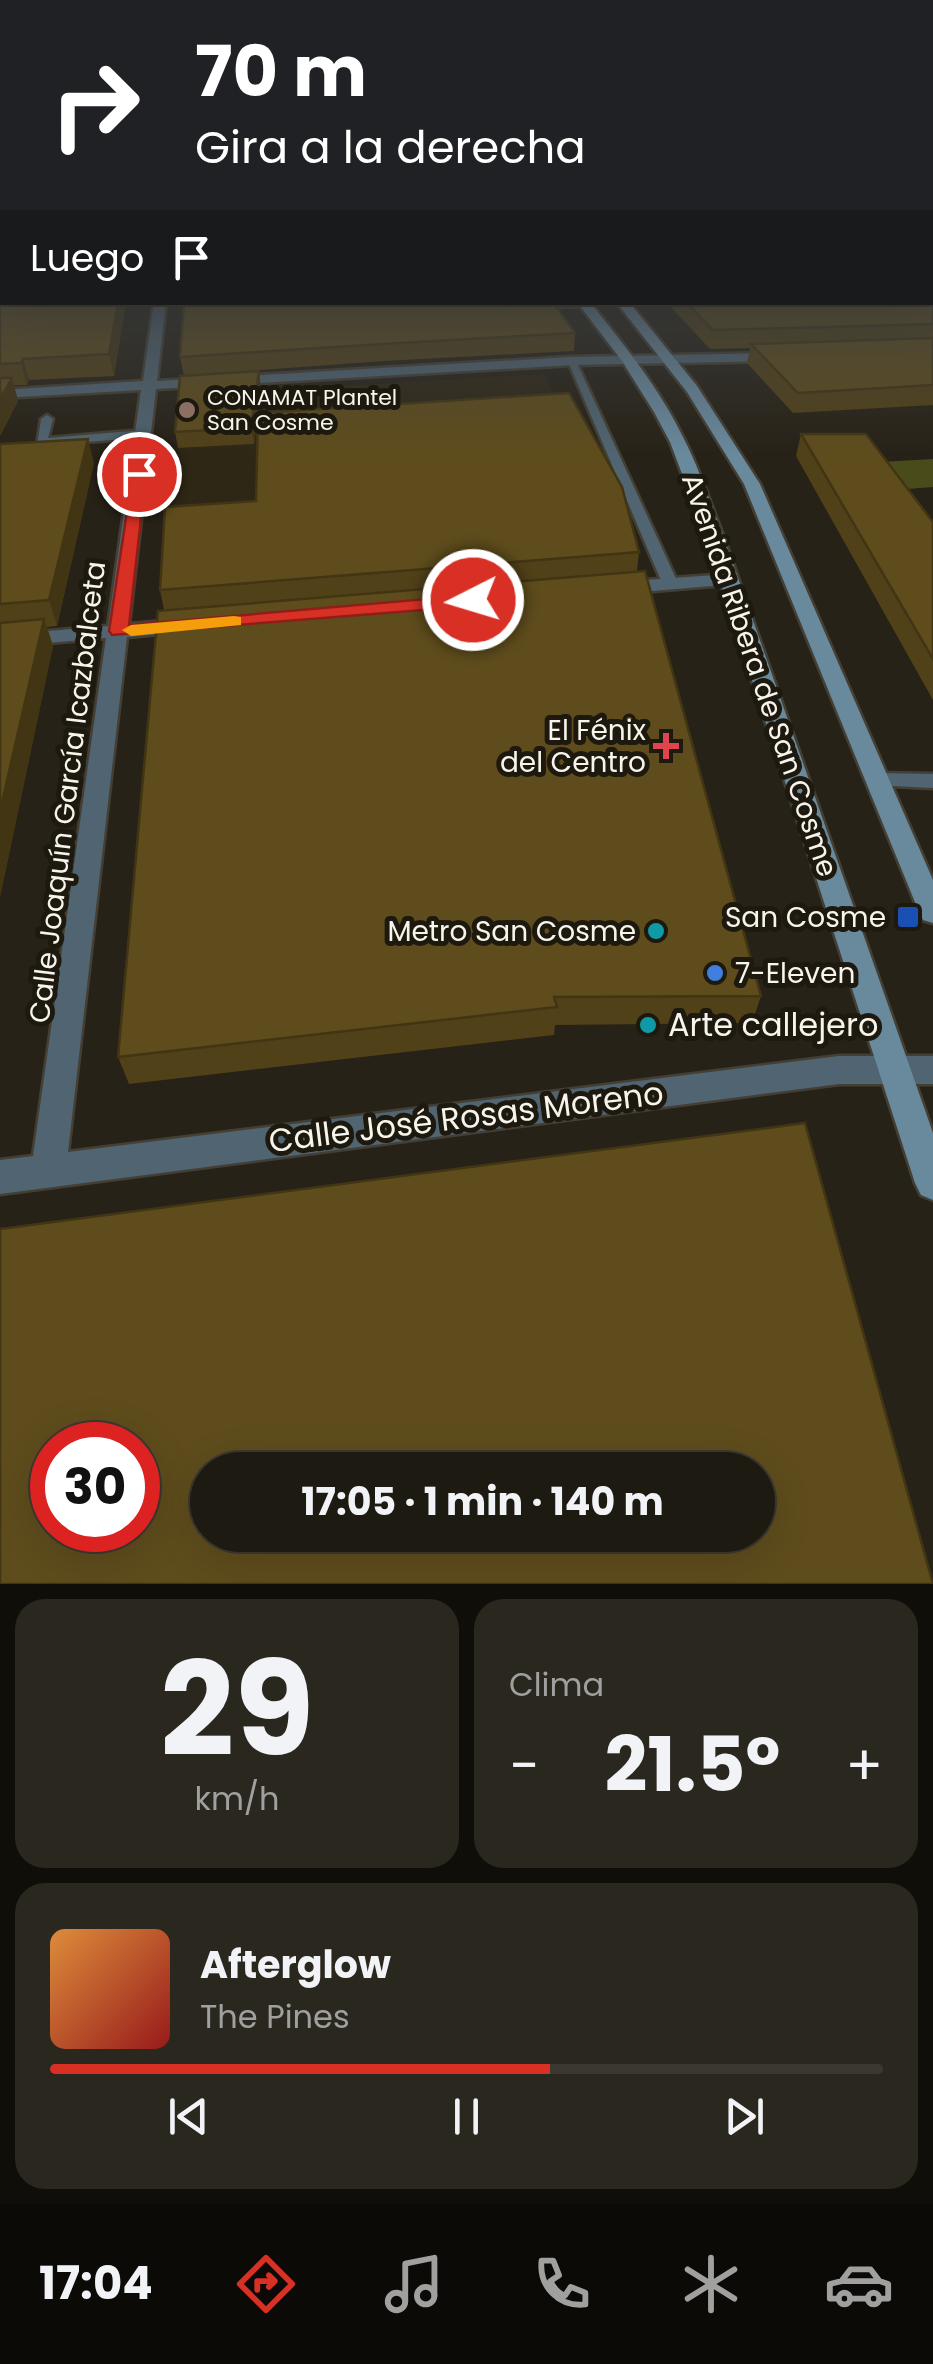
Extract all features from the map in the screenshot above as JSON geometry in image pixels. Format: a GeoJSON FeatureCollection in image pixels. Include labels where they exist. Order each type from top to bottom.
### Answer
{"type":"FeatureCollection","features":[{"type":"Feature","properties":{"kind":"main road","name":"Avenida Ribera de San Cosme"},"geometry":{"type":"LineString","coordinates":[[586,307],[628,360],[678,442],[933,1183]]}},
{"type":"Feature","properties":{"kind":"main road","name":"Avenida Ribera de San Cosme"},"geometry":{"type":"LineString","coordinates":[[626,307],[674,360],[752,484],[933,912]]}},
{"type":"Feature","properties":{"kind":"street","name":"Calle Joaquín García Icazbalceta"},"geometry":{"type":"LineString","coordinates":[[48,1171],[159,307]]}},
{"type":"Feature","properties":{"kind":"street"},"geometry":{"type":"LineString","coordinates":[[0,394],[571,361],[796,356]]}},
{"type":"Feature","properties":{"kind":"street"},"geometry":{"type":"LineString","coordinates":[[591,590],[728,580]]}},
{"type":"Feature","properties":{"kind":"street"},"geometry":{"type":"LineString","coordinates":[[0,641],[217,623]]}},
{"type":"Feature","properties":{"kind":"street","name":"Calle José Rosas Moreno"},"geometry":{"type":"LineString","coordinates":[[0,1177],[839,1070],[933,1070]]}},
{"type":"Feature","properties":{"kind":"lane"},"geometry":{"type":"LineString","coordinates":[[571,361],[670,583]]}},
{"type":"Feature","properties":{"kind":"lane"},"geometry":{"type":"LineString","coordinates":[[46,419],[41,442],[144,434]]}},
{"type":"Feature","properties":{"kind":"lane"},"geometry":{"type":"LineString","coordinates":[[878,780],[933,780]]}},
{"type":"Feature","properties":{"kind":"shaded area"},"geometry":{"type":"Polygon","coordinates":[[[544,374],[619,510],[170,532],[178,448],[254,444],[261,391],[544,374]]]}},
{"type":"Feature","properties":{"kind":"shaded area"},"geometry":{"type":"Polygon","coordinates":[[[933,459],[933,487],[907,489],[881,462],[933,459]]]}},
{"type":"Feature","properties":{"kind":"building"},"geometry":{"type":"Polygon","coordinates":[[[0,307],[117,307],[109,354],[0,364],[0,307]]]}},
{"type":"Feature","properties":{"kind":"building"},"geometry":{"type":"Polygon","coordinates":[[[184,307],[556,307],[575,333],[180,357],[184,307]]]}},
{"type":"Feature","properties":{"kind":"building"},"geometry":{"type":"Polygon","coordinates":[[[691,307],[933,307],[933,324],[713,330],[691,307]]]}},
{"type":"Feature","properties":{"kind":"building"},"geometry":{"type":"Polygon","coordinates":[[[933,338],[933,385],[798,393],[751,344],[933,338]]]}},
{"type":"Feature","properties":{"kind":"building"},"geometry":{"type":"Polygon","coordinates":[[[259,371],[251,428],[175,432],[180,376],[259,371]]]}},
{"type":"Feature","properties":{"kind":"building"},"geometry":{"type":"Polygon","coordinates":[[[0,378],[12,378],[0,399],[0,378]]]}},
{"type":"Feature","properties":{"kind":"building"},"geometry":{"type":"Polygon","coordinates":[[[569,393],[622,487],[639,552],[160,590],[165,507],[256,501],[258,413],[569,393]]]}},
{"type":"Feature","properties":{"kind":"building"},"geometry":{"type":"Polygon","coordinates":[[[801,434],[866,434],[933,522],[933,659],[801,434]]]}},
{"type":"Feature","properties":{"kind":"building"},"geometry":{"type":"Polygon","coordinates":[[[88,439],[49,600],[0,604],[0,444],[88,439]]]}},
{"type":"Feature","properties":{"kind":"building"},"geometry":{"type":"Polygon","coordinates":[[[645,571],[761,996],[554,997],[557,1007],[118,1057],[158,611],[645,571]]]}},
{"type":"Feature","properties":{"kind":"building"},"geometry":{"type":"Polygon","coordinates":[[[44,619],[0,811],[0,623],[44,619]]]}},
{"type":"Feature","properties":{"kind":"building"},"geometry":{"type":"Polygon","coordinates":[[[805,1123],[933,1584],[0,1584],[0,1229],[805,1123]]]}},
{"type":"Feature","properties":{"kind":"slow traffic"},"geometry":{"type":"LineString","coordinates":[[131,630],[234,621]]}},
{"type":"Feature","properties":{"kind":"place","name":"CONAMAT Plantel San Cosme"},"geometry":{"type":"Point","coordinates":[187,410]}},
{"type":"Feature","properties":{"kind":"place","name":"El Fénix del Centro"},"geometry":{"type":"Point","coordinates":[666,746]}},
{"type":"Feature","properties":{"kind":"place","name":"San Cosme"},"geometry":{"type":"Point","coordinates":[908,917]}},
{"type":"Feature","properties":{"kind":"place","name":"Metro San Cosme"},"geometry":{"type":"Point","coordinates":[656,931]}},
{"type":"Feature","properties":{"kind":"place","name":"7-Eleven"},"geometry":{"type":"Point","coordinates":[715,973]}},
{"type":"Feature","properties":{"kind":"place","name":"Arte callejero"},"geometry":{"type":"Point","coordinates":[648,1025]}},
{"type":"Feature","properties":{"kind":"route"},"geometry":{"type":"LineString","coordinates":[[139,474],[118,631],[473,600]]}}]}
